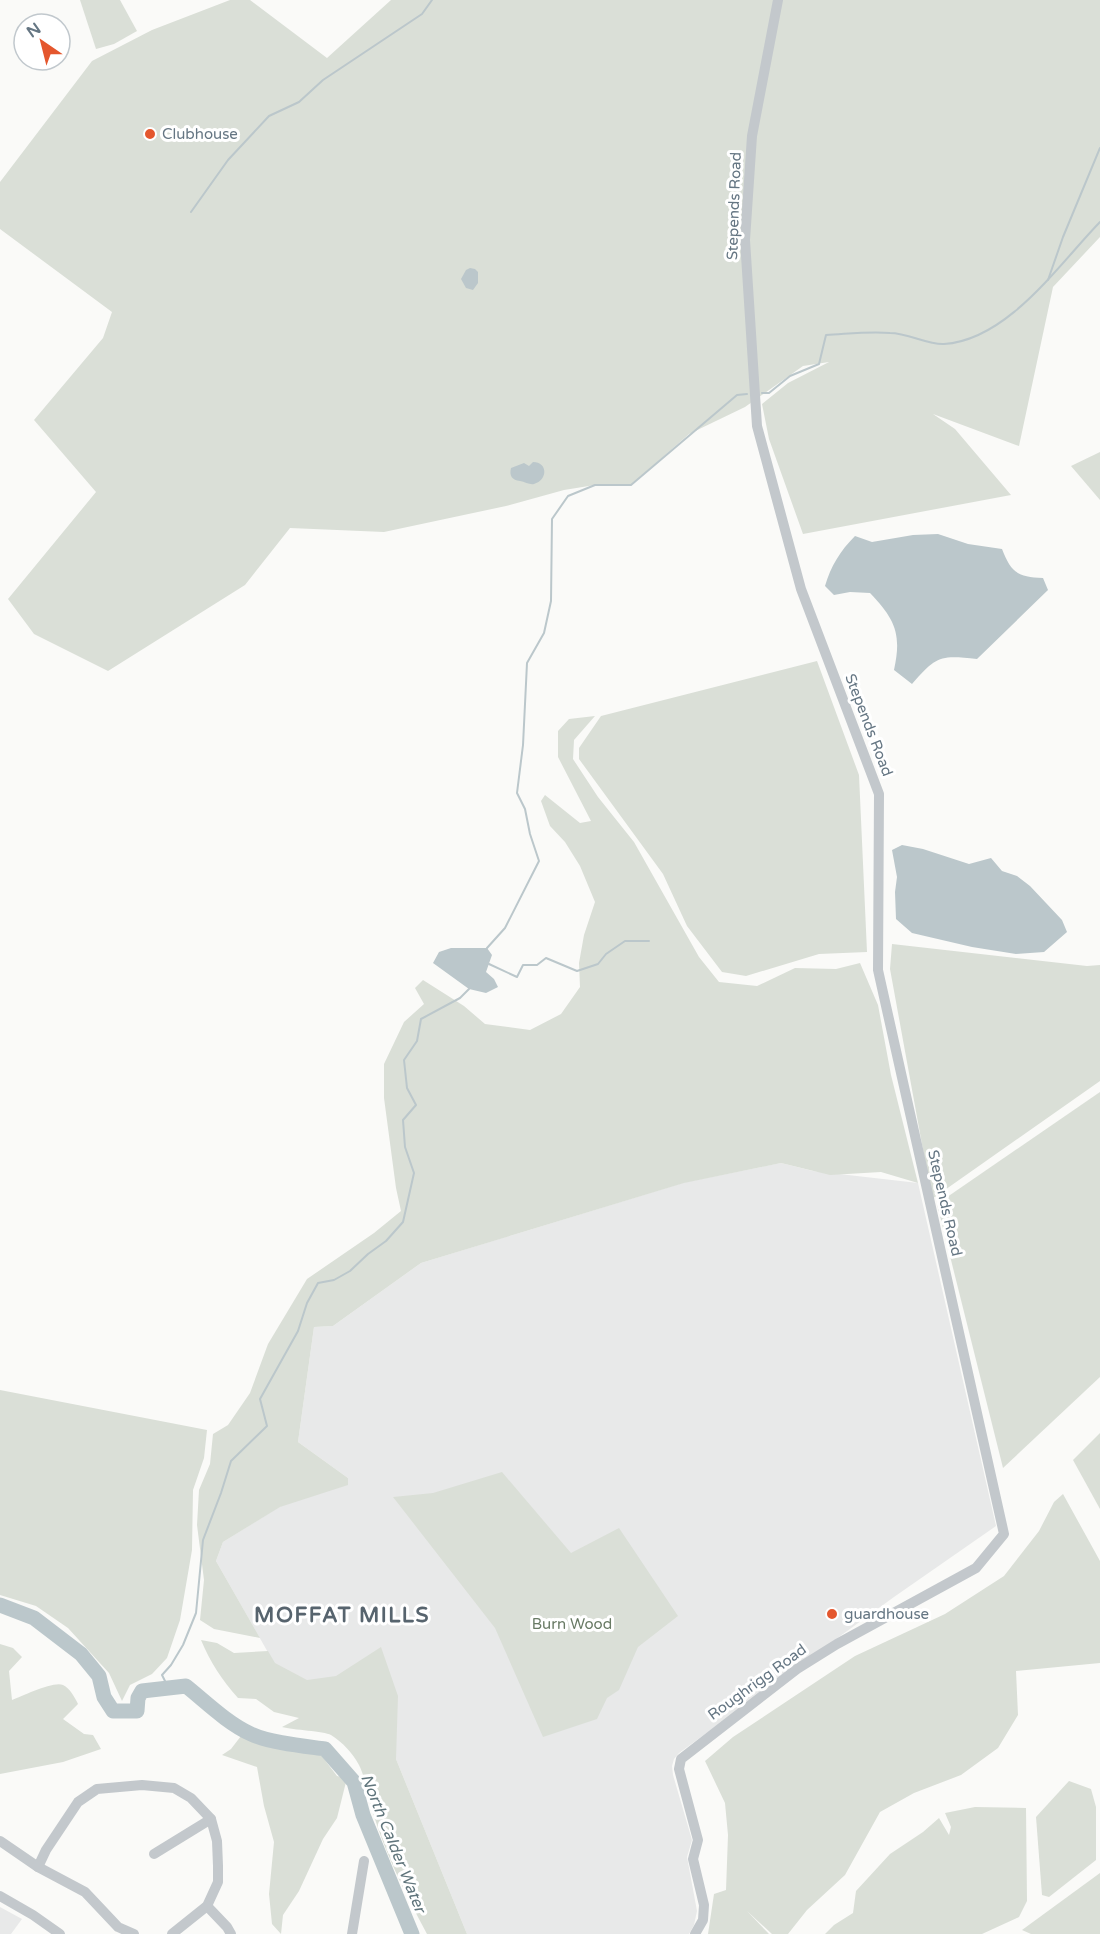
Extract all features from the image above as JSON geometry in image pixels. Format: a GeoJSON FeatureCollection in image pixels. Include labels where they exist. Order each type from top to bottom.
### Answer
{"type":"FeatureCollection","features":[{"type":"Feature","properties":{"kind":"street","name":"Stepends Road"},"geometry":{"type":"LineString","coordinates":[[778,0],[752,136],[745,240],[757,426],[801,589],[879,794],[878,970],[1004,1534]]}},
{"type":"Feature","properties":{"kind":"street","name":"Roughrigg Road"},"geometry":{"type":"LineString","coordinates":[[695,1934],[703,1920],[704,1905],[693,1859],[698,1840],[679,1769],[681,1759],[797,1669],[837,1644],[976,1568],[1004,1534]]}},
{"type":"Feature","properties":{"kind":"street"},"geometry":{"type":"LineString","coordinates":[[38,1867],[46,1850],[78,1802],[97,1789],[142,1785],[174,1788],[191,1798],[212,1819],[217,1841],[218,1882],[207,1906],[172,1934]]}},
{"type":"Feature","properties":{"kind":"street"},"geometry":{"type":"LineString","coordinates":[[154,1854],[212,1819]]}},
{"type":"Feature","properties":{"kind":"street"},"geometry":{"type":"LineString","coordinates":[[0,1840],[38,1867],[86,1892],[118,1927],[134,1934]]}},
{"type":"Feature","properties":{"kind":"street"},"geometry":{"type":"LineString","coordinates":[[352,1934],[364,1861]]}},
{"type":"Feature","properties":{"kind":"street"},"geometry":{"type":"LineString","coordinates":[[0,1896],[60,1934]]}},
{"type":"Feature","properties":{"kind":"street"},"geometry":{"type":"LineString","coordinates":[[207,1906],[231,1934]]}},
{"type":"Feature","properties":{"kind":"shaded area"},"geometry":{"type":"Polygon","coordinates":[[[470,268],[478,272],[478,283],[473,290],[466,288],[461,279],[466,270],[470,268]]]}},
{"type":"Feature","properties":{"kind":"shaded area"},"geometry":{"type":"Polygon","coordinates":[[[533,462],[544,468],[544,475],[539,482],[531,484],[512,477],[511,468],[524,463],[529,466],[533,462]]]}},
{"type":"Feature","properties":{"kind":"shaded area"},"geometry":{"type":"Polygon","coordinates":[[[938,534],[968,544],[1002,549],[1016,572],[1043,578],[1048,590],[977,659],[954,657],[940,660],[927,668],[912,684],[894,670],[897,637],[891,619],[879,602],[870,593],[850,592],[834,595],[825,586],[837,559],[855,536],[872,542],[913,535],[938,534]]]}},
{"type":"Feature","properties":{"kind":"shaded area"},"geometry":{"type":"Polygon","coordinates":[[[902,845],[923,849],[969,864],[991,858],[1002,871],[1017,876],[1030,886],[1062,920],[1067,932],[1044,952],[1016,954],[972,947],[912,933],[896,919],[897,877],[892,850],[902,845]]]}},
{"type":"Feature","properties":{"kind":"shaded area"},"geometry":{"type":"Polygon","coordinates":[[[451,948],[487,948],[492,955],[486,972],[494,979],[498,987],[486,993],[469,989],[433,963],[439,952],[451,948]]]}},
{"type":"Feature","properties":{"kind":"shaded area"},"geometry":{"type":"Polygon","coordinates":[[[781,1163],[813,1171],[918,1183],[996,1526],[894,1597],[679,1753],[674,1759],[673,1775],[692,1840],[687,1857],[697,1911],[689,1934],[467,1934],[396,1759],[274,1663],[216,1561],[223,1542],[279,1507],[348,1478],[298,1442],[314,1327],[333,1326],[421,1263],[686,1182],[781,1163]]]}},
{"type":"Feature","properties":{"kind":"shaded area"},"geometry":{"type":"Polygon","coordinates":[[[0,1907],[22,1919],[11,1934],[0,1934],[0,1907]]]}},
{"type":"Feature","properties":{"kind":"green space"},"geometry":{"type":"Polygon","coordinates":[[[80,0],[120,0],[137,31],[114,44],[96,49],[80,0]]]}},
{"type":"Feature","properties":{"kind":"green space"},"geometry":{"type":"Polygon","coordinates":[[[230,0],[250,0],[327,58],[391,0],[1100,0],[1100,237],[1053,287],[1019,446],[933,414],[955,429],[1011,495],[803,534],[769,439],[762,404],[788,383],[829,362],[803,366],[745,407],[689,434],[631,485],[595,485],[564,490],[506,506],[384,532],[290,528],[245,585],[108,671],[34,634],[8,599],[96,492],[34,420],[103,338],[112,312],[0,229],[0,182],[92,61],[152,30],[230,0]]]}},
{"type":"Feature","properties":{"kind":"green space"},"geometry":{"type":"Polygon","coordinates":[[[1100,452],[1100,500],[1071,466],[1100,452]]]}},
{"type":"Feature","properties":{"kind":"green space"},"geometry":{"type":"Polygon","coordinates":[[[817,661],[859,775],[867,952],[819,954],[746,976],[722,972],[687,926],[663,874],[579,759],[579,748],[601,716],[817,661]]]}},
{"type":"Feature","properties":{"kind":"green space"},"geometry":{"type":"Polygon","coordinates":[[[595,716],[574,740],[573,759],[598,797],[634,842],[699,957],[719,982],[757,986],[795,968],[836,969],[860,963],[878,1005],[891,1075],[918,1183],[881,1172],[830,1175],[781,1163],[684,1183],[421,1263],[333,1326],[314,1327],[298,1442],[348,1478],[348,1485],[280,1507],[223,1542],[216,1561],[260,1638],[214,1629],[200,1620],[204,1580],[197,1525],[199,1490],[210,1464],[213,1434],[228,1425],[250,1393],[268,1344],[307,1279],[374,1233],[401,1211],[384,1098],[384,1064],[404,1022],[424,1004],[415,988],[423,980],[464,1006],[485,1024],[530,1030],[561,1014],[580,987],[579,963],[584,935],[595,902],[580,866],[565,842],[550,826],[541,801],[545,795],[580,823],[591,821],[558,757],[558,731],[569,719],[595,716]]]}},
{"type":"Feature","properties":{"kind":"green space"},"geometry":{"type":"Polygon","coordinates":[[[892,944],[1087,966],[1100,965],[1100,1081],[932,1199],[890,969],[892,944]]]}},
{"type":"Feature","properties":{"kind":"green space"},"geometry":{"type":"Polygon","coordinates":[[[1100,1092],[1100,1377],[1003,1468],[937,1204],[1100,1092]]]}},
{"type":"Feature","properties":{"kind":"green space"},"geometry":{"type":"Polygon","coordinates":[[[0,1390],[207,1430],[204,1458],[193,1490],[192,1550],[180,1620],[167,1658],[152,1674],[130,1685],[122,1701],[109,1673],[68,1628],[36,1606],[0,1595],[0,1390]]]}},
{"type":"Feature","properties":{"kind":"green space"},"geometry":{"type":"Polygon","coordinates":[[[1100,1433],[1100,1509],[1073,1460],[1100,1433]]]}},
{"type":"Feature","properties":{"kind":"green space","name":"Burn Wood"},"geometry":{"type":"Polygon","coordinates":[[[502,1472],[571,1553],[619,1528],[678,1616],[638,1647],[619,1690],[607,1698],[597,1719],[543,1737],[495,1628],[393,1497],[433,1493],[502,1472]]]}},
{"type":"Feature","properties":{"kind":"green space"},"geometry":{"type":"Polygon","coordinates":[[[1063,1494],[1100,1561],[1100,1663],[1016,1671],[1018,1715],[998,1748],[961,1775],[914,1793],[880,1812],[845,1875],[807,1910],[788,1934],[772,1934],[747,1911],[769,1934],[708,1934],[714,1894],[726,1890],[728,1835],[725,1803],[705,1761],[733,1737],[855,1656],[945,1614],[1004,1576],[1039,1531],[1054,1502],[1063,1494]]]}},
{"type":"Feature","properties":{"kind":"green space"},"geometry":{"type":"Polygon","coordinates":[[[201,1640],[217,1643],[234,1653],[268,1651],[275,1663],[307,1680],[336,1676],[381,1647],[398,1696],[396,1759],[467,1934],[427,1934],[384,1844],[361,1770],[347,1748],[331,1735],[282,1727],[299,1718],[274,1712],[256,1699],[238,1698],[208,1656],[201,1640]]]}},
{"type":"Feature","properties":{"kind":"green space"},"geometry":{"type":"Polygon","coordinates":[[[0,1644],[13,1648],[22,1657],[9,1671],[12,1700],[45,1687],[58,1684],[66,1686],[78,1704],[63,1719],[84,1734],[93,1735],[101,1749],[63,1762],[0,1774],[0,1644]]]}},
{"type":"Feature","properties":{"kind":"green space"},"geometry":{"type":"Polygon","coordinates":[[[241,1736],[282,1747],[318,1751],[337,1776],[347,1778],[337,1818],[323,1839],[299,1891],[283,1915],[281,1934],[272,1924],[269,1894],[274,1842],[257,1767],[222,1755],[231,1749],[241,1736]]]}},
{"type":"Feature","properties":{"kind":"green space"},"geometry":{"type":"Polygon","coordinates":[[[1069,1781],[1091,1789],[1096,1807],[1096,1860],[1049,1897],[1042,1895],[1036,1817],[1069,1781]]]}},
{"type":"Feature","properties":{"kind":"green space"},"geometry":{"type":"Polygon","coordinates":[[[975,1807],[1026,1808],[1027,1901],[1019,1917],[982,1934],[825,1934],[834,1925],[853,1913],[856,1891],[890,1854],[923,1832],[939,1818],[949,1835],[951,1827],[945,1813],[975,1807]]]}},
{"type":"Feature","properties":{"kind":"green space"},"geometry":{"type":"Polygon","coordinates":[[[1100,1873],[1100,1934],[1031,1934],[1022,1930],[1100,1873]]]}},
{"type":"Feature","properties":{"kind":"waterway"},"geometry":{"type":"LineString","coordinates":[[191,212],[228,160],[269,116],[299,102],[323,80],[422,14],[432,0]]}},
{"type":"Feature","properties":{"kind":"waterway"},"geometry":{"type":"LineString","coordinates":[[1048,280],[1063,237],[1100,148]]}},
{"type":"Feature","properties":{"kind":"waterway"},"geometry":{"type":"LineString","coordinates":[[762,393],[769,393],[790,376],[819,364],[826,335],[882,332],[944,344],[967,339],[990,329],[1011,315],[1031,297],[1100,222]]}},
{"type":"Feature","properties":{"kind":"waterway"},"geometry":{"type":"LineString","coordinates":[[487,948],[505,928],[539,861],[525,809],[517,793],[523,745],[527,663],[544,633],[551,601],[552,519],[568,496],[595,485],[631,485],[737,395],[747,394]]}},
{"type":"Feature","properties":{"kind":"waterway"},"geometry":{"type":"LineString","coordinates":[[489,964],[517,977],[523,965],[537,965],[546,958],[577,971],[598,964],[606,954],[625,941],[649,941]]}},
{"type":"Feature","properties":{"kind":"waterway"},"geometry":{"type":"LineString","coordinates":[[168,1687],[162,1675],[183,1645],[196,1613],[203,1540],[231,1461],[267,1426],[260,1399],[298,1331],[307,1303],[318,1283],[334,1280],[350,1271],[386,1241],[403,1222],[414,1173],[405,1147],[403,1120],[416,1105],[407,1088],[404,1060],[417,1041],[421,1019],[460,998],[469,989]]}},
{"type":"Feature","properties":{"kind":"waterway","name":"North Calder Water"},"geometry":{"type":"LineString","coordinates":[[0,1605],[34,1618],[81,1654],[99,1676],[104,1697],[113,1711],[137,1711],[138,1698],[142,1691],[186,1686],[225,1718],[251,1734],[277,1742],[325,1749],[354,1782],[363,1815],[412,1934]]}},
{"type":"Feature","properties":{"kind":"place","name":"Clubhouse"},"geometry":{"type":"Point","coordinates":[150,134]}},
{"type":"Feature","properties":{"kind":"place","name":"guardhouse"},"geometry":{"type":"Point","coordinates":[832,1614]}},
{"type":"Feature","properties":{"kind":"district","name":"MOFFAT MILLS"},"geometry":{"type":"Point","coordinates":[342,1615]}}]}
